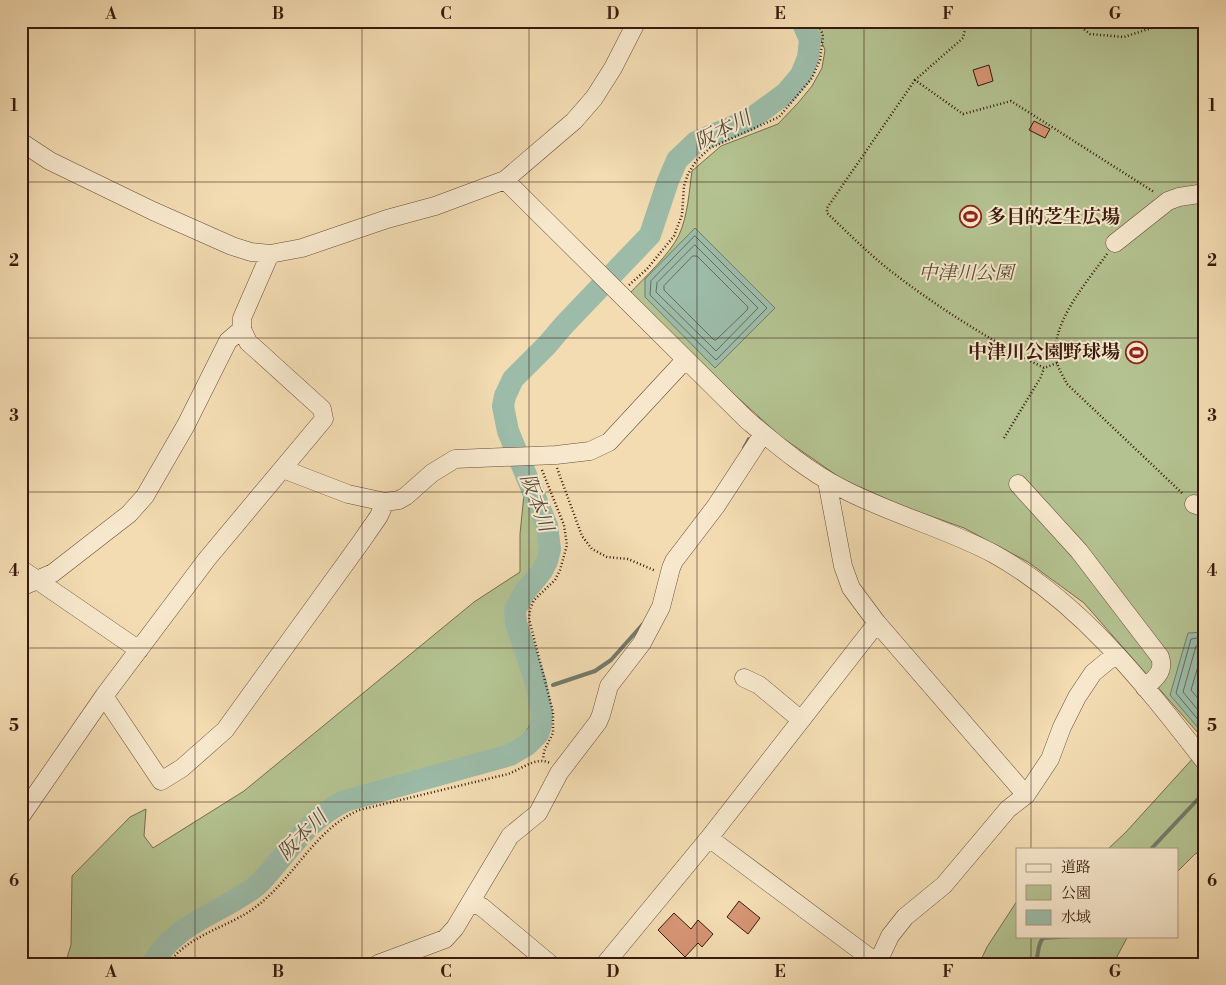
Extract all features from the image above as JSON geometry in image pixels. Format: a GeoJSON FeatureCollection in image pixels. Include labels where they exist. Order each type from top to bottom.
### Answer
{"type":"FeatureCollection","features":[{"type":"Feature","properties":{"kind":"street"},"geometry":{"type":"LineString","coordinates":[[21,142],[50,161],[153,211],[232,246],[251,252],[270,254],[302,248],[435,206],[505,180],[574,121],[594,98],[613,68],[637,21]]}},
{"type":"Feature","properties":{"kind":"street"},"geometry":{"type":"LineString","coordinates":[[505,180],[685,360],[763,434],[787,454],[827,481],[993,554],[1042,585],[1078,615],[1116,654],[1201,757]]}},
{"type":"Feature","properties":{"kind":"street"},"geometry":{"type":"LineString","coordinates":[[1115,243],[1168,201],[1179,196],[1205,193]]}},
{"type":"Feature","properties":{"kind":"street"},"geometry":{"type":"LineString","coordinates":[[21,816],[104,696],[206,559],[283,470],[324,419],[322,410],[248,342],[242,329],[242,318],[270,254]]}},
{"type":"Feature","properties":{"kind":"street"},"geometry":{"type":"LineString","coordinates":[[21,587],[53,572],[129,514],[145,496],[186,425],[228,341],[242,329]]}},
{"type":"Feature","properties":{"kind":"street"},"geometry":{"type":"LineString","coordinates":[[283,470],[348,494],[386,502],[399,500],[406,496],[432,474],[455,459],[556,455],[590,451],[609,442],[685,360]]}},
{"type":"Feature","properties":{"kind":"street"},"geometry":{"type":"LineString","coordinates":[[378,964],[445,939],[455,928],[510,836],[538,813],[561,770],[598,722],[608,686],[620,669],[634,655],[661,607],[670,568],[674,561],[716,506],[763,434]]}},
{"type":"Feature","properties":{"kind":"street"},"geometry":{"type":"LineString","coordinates":[[827,481],[843,566],[851,588],[877,623],[1026,795]]}},
{"type":"Feature","properties":{"kind":"street"},"geometry":{"type":"LineString","coordinates":[[1018,484],[1079,551],[1160,657],[1163,664],[1161,670],[1145,688]]}},
{"type":"Feature","properties":{"kind":"street"},"geometry":{"type":"LineString","coordinates":[[104,696],[161,781],[182,768],[225,730],[361,542],[386,502]]}},
{"type":"Feature","properties":{"kind":"street"},"geometry":{"type":"LineString","coordinates":[[21,569],[139,650]]}},
{"type":"Feature","properties":{"kind":"street"},"geometry":{"type":"LineString","coordinates":[[605,964],[709,838],[877,623]]}},
{"type":"Feature","properties":{"kind":"street"},"geometry":{"type":"LineString","coordinates":[[709,838],[877,963],[890,936],[905,917],[944,885],[1008,809],[1026,795],[1050,760],[1062,727],[1077,697],[1093,673],[1116,654]]}},
{"type":"Feature","properties":{"kind":"street"},"geometry":{"type":"LineString","coordinates":[[744,678],[759,685],[801,720]]}},
{"type":"Feature","properties":{"kind":"street"},"geometry":{"type":"LineString","coordinates":[[471,902],[482,907],[550,964]]}},
{"type":"Feature","properties":{"kind":"path"},"geometry":{"type":"LineString","coordinates":[[617,293],[647,269],[674,236],[682,215],[684,186],[688,174],[696,161],[710,148],[779,117],[812,78],[820,60],[823,36],[818,21]]}},
{"type":"Feature","properties":{"kind":"path"},"geometry":{"type":"LineString","coordinates":[[967,21],[963,38],[915,80],[827,208],[827,213],[885,266],[946,311],[993,341],[1044,368],[1057,363]]}},
{"type":"Feature","properties":{"kind":"path"},"geometry":{"type":"LineString","coordinates":[[1073,21],[1090,34],[1124,37],[1173,21]]}},
{"type":"Feature","properties":{"kind":"path"},"geometry":{"type":"LineString","coordinates":[[915,80],[963,114],[1011,101],[1168,201]]}},
{"type":"Feature","properties":{"kind":"path"},"geometry":{"type":"LineString","coordinates":[[1115,243],[1070,304],[1056,339],[1057,363],[1067,384],[1199,506]]}},
{"type":"Feature","properties":{"kind":"path"},"geometry":{"type":"LineString","coordinates":[[1004,438],[1041,377],[1044,368]]}},
{"type":"Feature","properties":{"kind":"path"},"geometry":{"type":"LineString","coordinates":[[536,455],[564,525],[567,546],[560,570],[554,580],[534,600],[530,609],[529,619],[553,712],[553,733],[544,751],[543,760]]}},
{"type":"Feature","properties":{"kind":"path"},"geometry":{"type":"LineString","coordinates":[[556,455],[556,464],[586,543],[592,549],[607,556],[628,559],[658,572]]}},
{"type":"Feature","properties":{"kind":"path"},"geometry":{"type":"LineString","coordinates":[[168,964],[181,949],[191,942],[235,921],[259,905],[290,875],[317,840],[345,816],[359,810],[508,774],[535,761],[543,760],[561,770]]}},
{"type":"Feature","properties":{"kind":"green space","name":"中津川公園"},"geometry":{"type":"Polygon","coordinates":[[[813,21],[1205,21],[1205,741],[1084,603],[1028,562],[964,528],[900,505],[842,479],[780,436],[715,377],[629,294],[663,258],[679,235],[686,211],[692,171],[721,146],[778,124],[812,86],[822,68],[825,50],[813,21]]]}},
{"type":"Feature","properties":{"kind":"green space"},"geometry":{"type":"Polygon","coordinates":[[[524,494],[537,521],[543,562],[510,607],[527,676],[534,719],[513,751],[343,797],[321,807],[307,820],[258,878],[231,896],[178,925],[155,947],[144,964],[65,964],[71,945],[72,876],[130,817],[146,809],[144,836],[153,848],[244,791],[474,602],[520,572],[520,534],[524,494]]]}},
{"type":"Feature","properties":{"kind":"green space"},"geometry":{"type":"Polygon","coordinates":[[[1205,745],[1205,850],[1195,854],[1178,871],[1178,848],[1109,848],[1205,745]]]}},
{"type":"Feature","properties":{"kind":"green space"},"geometry":{"type":"Polygon","coordinates":[[[1016,903],[1016,938],[1127,938],[1113,964],[979,964],[987,947],[1016,903]]]}},
{"type":"Feature","properties":{"kind":"water"},"geometry":{"type":"Polygon","coordinates":[[[695,228],[775,308],[715,368],[645,297],[645,279],[695,228]]]}},
{"type":"Feature","properties":{"kind":"water"},"geometry":{"type":"Polygon","coordinates":[[[1205,632],[1205,726],[1200,730],[1170,695],[1188,633],[1205,632]]]}},
{"type":"Feature","properties":{"kind":"building"},"geometry":{"type":"Polygon","coordinates":[[[989,65],[993,81],[978,86],[973,70],[989,65]]]}},
{"type":"Feature","properties":{"kind":"building"},"geometry":{"type":"Polygon","coordinates":[[[1034,121],[1050,129],[1045,138],[1029,130],[1034,121]]]}},
{"type":"Feature","properties":{"kind":"building"},"geometry":{"type":"Polygon","coordinates":[[[739,901],[760,918],[748,934],[727,917],[739,901]]]}},
{"type":"Feature","properties":{"kind":"building"},"geometry":{"type":"Polygon","coordinates":[[[674,913],[691,929],[698,920],[713,934],[702,947],[698,943],[685,957],[658,930],[674,913]]]}},
{"type":"Feature","properties":{"kind":"waterway","name":"阪本川"},"geometry":{"type":"LineString","coordinates":[[152,964],[162,949],[186,928],[241,897],[258,884],[316,820],[345,801],[510,755],[527,745],[538,734],[542,714],[536,683],[516,623],[515,610],[524,593],[542,571],[550,549],[547,526],[508,431],[503,406],[505,396],[513,379],[650,235],[677,160],[696,142],[749,120],[786,93],[801,75],[808,58],[810,40],[802,21]]}},
{"type":"Feature","properties":{"kind":"waterway"},"geometry":{"type":"LineString","coordinates":[[744,448],[749,439]]}},
{"type":"Feature","properties":{"kind":"waterway"},"geometry":{"type":"LineString","coordinates":[[553,685],[595,671],[611,660],[643,624]]}},
{"type":"Feature","properties":{"kind":"waterway","name":"阪本川"},"geometry":{"type":"LineString","coordinates":[[538,693],[542,691]]}},
{"type":"Feature","properties":{"kind":"waterway"},"geometry":{"type":"LineString","coordinates":[[1152,848],[1205,794]]}},
{"type":"Feature","properties":{"kind":"waterway"},"geometry":{"type":"LineString","coordinates":[[1035,964],[1043,938]]}},
{"type":"Feature","properties":{"kind":"place","name":"多目的芝生広場"},"geometry":{"type":"Point","coordinates":[971,217]}},
{"type":"Feature","properties":{"kind":"place","name":"中津川公園野球場"},"geometry":{"type":"Point","coordinates":[1136,352]}}]}
